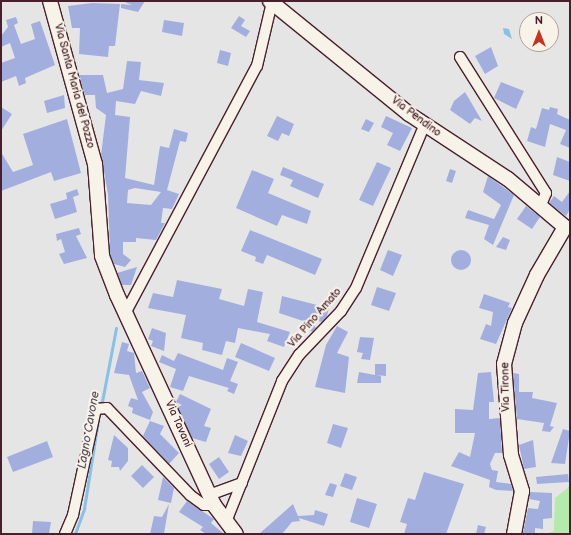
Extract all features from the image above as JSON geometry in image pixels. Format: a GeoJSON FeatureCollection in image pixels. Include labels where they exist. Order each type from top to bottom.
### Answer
{"type":"FeatureCollection","features":[{"type":"Feature","properties":{"kind":"street","name":"Via Santa Maria del Pozzo"},"geometry":{"type":"LineString","coordinates":[[50,1],[94,164],[102,256],[127,310]]}},
{"type":"Feature","properties":{"kind":"street"},"geometry":{"type":"LineString","coordinates":[[127,310],[257,66],[271,1]]}},
{"type":"Feature","properties":{"kind":"street","name":"Via Pendino"},"geometry":{"type":"LineString","coordinates":[[271,1],[425,124],[541,205],[568,226]]}},
{"type":"Feature","properties":{"kind":"street"},"geometry":{"type":"LineString","coordinates":[[460,57],[546,194],[541,205]]}},
{"type":"Feature","properties":{"kind":"street","name":"Via Pino Amato"},"geometry":{"type":"LineString","coordinates":[[226,522],[290,367],[341,310],[356,288],[425,124]]}},
{"type":"Feature","properties":{"kind":"street","name":"Via Tirone"},"geometry":{"type":"LineString","coordinates":[[514,534],[522,491],[511,455],[504,364],[516,323],[537,275],[568,226]]}},
{"type":"Feature","properties":{"kind":"street","name":"Via Tavani"},"geometry":{"type":"LineString","coordinates":[[127,310],[212,500],[226,522],[236,534]]}},
{"type":"Feature","properties":{"kind":"street"},"geometry":{"type":"LineString","coordinates":[[65,534],[73,514],[96,410],[107,408],[190,495],[204,505],[242,483]]}},
{"type":"Feature","properties":{"kind":"green space"},"geometry":{"type":"Polygon","coordinates":[[[570,486],[570,534],[545,534],[554,531],[555,498],[570,486]]]}},
{"type":"Feature","properties":{"kind":"water"},"geometry":{"type":"Polygon","coordinates":[[[503,28],[509,29],[512,39],[504,34],[503,28]]]}},
{"type":"Feature","properties":{"kind":"building"},"geometry":{"type":"Polygon","coordinates":[[[122,1],[145,1],[138,12],[121,8],[121,4],[132,5],[122,1]]]}},
{"type":"Feature","properties":{"kind":"building"},"geometry":{"type":"Polygon","coordinates":[[[92,3],[120,4],[115,46],[109,46],[108,57],[79,54],[80,28],[72,28],[68,6],[92,3]]]}},
{"type":"Feature","properties":{"kind":"building"},"geometry":{"type":"Polygon","coordinates":[[[239,16],[245,20],[241,26],[250,31],[246,37],[231,28],[239,16]]]}},
{"type":"Feature","properties":{"kind":"building"},"geometry":{"type":"Polygon","coordinates":[[[16,17],[18,23],[14,25],[21,44],[35,39],[31,24],[40,21],[55,65],[25,78],[26,83],[19,86],[16,76],[1,82],[1,63],[15,58],[10,43],[1,47],[1,36],[8,27],[6,20],[16,17]]]}},
{"type":"Feature","properties":{"kind":"building"},"geometry":{"type":"Polygon","coordinates":[[[164,20],[184,23],[182,36],[162,32],[164,20]]]}},
{"type":"Feature","properties":{"kind":"building"},"geometry":{"type":"Polygon","coordinates":[[[491,47],[498,66],[485,74],[475,56],[491,47]]]}},
{"type":"Feature","properties":{"kind":"building"},"geometry":{"type":"Polygon","coordinates":[[[220,50],[231,53],[228,66],[217,63],[220,50]]]}},
{"type":"Feature","properties":{"kind":"building"},"geometry":{"type":"Polygon","coordinates":[[[127,61],[141,62],[139,80],[164,83],[161,96],[141,91],[135,104],[116,101],[115,115],[130,117],[125,178],[154,185],[160,146],[169,148],[174,129],[188,133],[186,142],[180,141],[167,190],[179,194],[172,209],[163,208],[161,223],[165,223],[156,240],[136,238],[136,242],[123,242],[123,254],[131,260],[125,267],[114,264],[110,254],[108,194],[101,155],[106,115],[96,108],[95,95],[85,95],[79,75],[103,75],[107,93],[123,89],[127,61]],[[135,188],[128,190],[127,203],[151,205],[161,192],[135,188]]]}},
{"type":"Feature","properties":{"kind":"building"},"geometry":{"type":"Polygon","coordinates":[[[501,82],[524,91],[516,109],[494,98],[501,82]]]}},
{"type":"Feature","properties":{"kind":"building"},"geometry":{"type":"Polygon","coordinates":[[[465,92],[482,121],[475,118],[470,124],[450,110],[454,101],[465,92]]]}},
{"type":"Feature","properties":{"kind":"building"},"geometry":{"type":"Polygon","coordinates":[[[64,95],[65,108],[47,113],[44,101],[64,95]]]}},
{"type":"Feature","properties":{"kind":"building"},"geometry":{"type":"Polygon","coordinates":[[[1,107],[12,114],[1,131],[1,107]]]}},
{"type":"Feature","properties":{"kind":"building"},"geometry":{"type":"Polygon","coordinates":[[[550,107],[558,109],[557,114],[570,120],[570,148],[560,144],[566,130],[550,124],[545,147],[527,141],[531,127],[536,129],[542,108],[549,110],[550,107]]]}},
{"type":"Feature","properties":{"kind":"building"},"geometry":{"type":"Polygon","coordinates":[[[277,116],[294,124],[289,136],[282,133],[278,141],[267,136],[277,116]]]}},
{"type":"Feature","properties":{"kind":"building"},"geometry":{"type":"Polygon","coordinates":[[[386,116],[412,128],[400,151],[387,145],[393,133],[381,127],[386,116]]]}},
{"type":"Feature","properties":{"kind":"building"},"geometry":{"type":"Polygon","coordinates":[[[67,119],[81,173],[54,181],[51,172],[1,191],[1,152],[13,172],[33,165],[23,134],[67,119]]]}},
{"type":"Feature","properties":{"kind":"building"},"geometry":{"type":"Polygon","coordinates":[[[366,119],[374,123],[369,132],[361,129],[366,119]]]}},
{"type":"Feature","properties":{"kind":"building"},"geometry":{"type":"Polygon","coordinates":[[[557,157],[570,162],[570,181],[553,175],[557,157]]]}},
{"type":"Feature","properties":{"kind":"building"},"geometry":{"type":"Polygon","coordinates":[[[377,162],[391,168],[373,206],[359,200],[377,162]]]}},
{"type":"Feature","properties":{"kind":"building"},"geometry":{"type":"Polygon","coordinates":[[[283,167],[324,184],[318,198],[290,186],[293,180],[280,175],[283,167]]]}},
{"type":"Feature","properties":{"kind":"building"},"geometry":{"type":"Polygon","coordinates":[[[450,169],[456,171],[452,183],[446,181],[450,169]]]}},
{"type":"Feature","properties":{"kind":"building"},"geometry":{"type":"Polygon","coordinates":[[[252,170],[274,179],[268,193],[311,211],[307,224],[282,215],[277,226],[236,208],[252,170]]]}},
{"type":"Feature","properties":{"kind":"building"},"geometry":{"type":"Polygon","coordinates":[[[488,176],[514,195],[493,245],[484,239],[489,225],[465,218],[468,210],[494,219],[501,205],[483,192],[488,176]]]}},
{"type":"Feature","properties":{"kind":"building"},"geometry":{"type":"Polygon","coordinates":[[[77,189],[79,195],[73,197],[77,212],[55,219],[50,204],[67,199],[66,193],[77,189]]]}},
{"type":"Feature","properties":{"kind":"building"},"geometry":{"type":"Polygon","coordinates":[[[570,191],[570,209],[566,216],[549,203],[554,196],[562,202],[570,191]]]}},
{"type":"Feature","properties":{"kind":"building"},"geometry":{"type":"Polygon","coordinates":[[[526,206],[540,217],[532,229],[517,219],[526,206]]]}},
{"type":"Feature","properties":{"kind":"building"},"geometry":{"type":"Polygon","coordinates":[[[79,228],[81,234],[76,236],[87,258],[64,264],[59,254],[65,252],[61,239],[57,241],[56,234],[79,228]]]}},
{"type":"Feature","properties":{"kind":"building"},"geometry":{"type":"Polygon","coordinates":[[[250,230],[322,259],[315,275],[267,255],[263,264],[255,261],[256,257],[241,251],[250,230]]]}},
{"type":"Feature","properties":{"kind":"building"},"geometry":{"type":"Polygon","coordinates":[[[503,237],[510,240],[506,250],[496,247],[503,237]]]}},
{"type":"Feature","properties":{"kind":"building"},"geometry":{"type":"Polygon","coordinates":[[[388,250],[402,255],[393,276],[380,270],[388,250]]]}},
{"type":"Feature","properties":{"kind":"building"},"geometry":{"type":"Polygon","coordinates":[[[461,250],[468,253],[471,260],[468,267],[461,270],[454,267],[451,260],[454,253],[461,250]]]}},
{"type":"Feature","properties":{"kind":"building"},"geometry":{"type":"Polygon","coordinates":[[[137,267],[131,285],[122,285],[117,273],[137,267]]]}},
{"type":"Feature","properties":{"kind":"building"},"geometry":{"type":"Polygon","coordinates":[[[177,280],[222,289],[219,299],[244,306],[248,289],[263,292],[257,322],[290,332],[284,347],[267,341],[270,334],[238,328],[235,343],[226,341],[222,355],[202,350],[203,343],[181,338],[186,315],[148,308],[153,293],[173,297],[177,280]]]}},
{"type":"Feature","properties":{"kind":"building"},"geometry":{"type":"Polygon","coordinates":[[[377,287],[396,293],[389,311],[371,305],[377,287]]]}},
{"type":"Feature","properties":{"kind":"building"},"geometry":{"type":"Polygon","coordinates":[[[484,294],[510,303],[508,307],[512,308],[496,344],[480,339],[486,324],[491,326],[493,312],[479,308],[484,294]]]}},
{"type":"Feature","properties":{"kind":"building"},"geometry":{"type":"Polygon","coordinates":[[[282,296],[329,308],[327,316],[322,322],[310,319],[316,328],[312,332],[308,328],[309,323],[279,313],[282,296]]]}},
{"type":"Feature","properties":{"kind":"building"},"geometry":{"type":"Polygon","coordinates":[[[337,326],[348,332],[337,353],[349,357],[345,393],[315,387],[326,345],[337,326]]]}},
{"type":"Feature","properties":{"kind":"building"},"geometry":{"type":"Polygon","coordinates":[[[152,328],[166,333],[164,351],[151,346],[153,341],[148,339],[152,328]]]}},
{"type":"Feature","properties":{"kind":"building"},"geometry":{"type":"Polygon","coordinates":[[[360,337],[374,338],[370,360],[361,359],[363,353],[357,352],[360,337]]]}},
{"type":"Feature","properties":{"kind":"building"},"geometry":{"type":"Polygon","coordinates":[[[122,342],[129,344],[127,351],[134,353],[136,373],[142,371],[150,388],[142,392],[153,412],[150,420],[132,413],[133,408],[128,406],[131,398],[138,400],[129,375],[114,373],[122,342]]]}},
{"type":"Feature","properties":{"kind":"building"},"geometry":{"type":"Polygon","coordinates":[[[241,343],[275,358],[269,371],[235,357],[241,343]]]}},
{"type":"Feature","properties":{"kind":"building"},"geometry":{"type":"Polygon","coordinates":[[[178,353],[223,370],[227,358],[238,362],[230,381],[238,384],[234,394],[227,391],[229,388],[189,376],[183,391],[170,387],[176,369],[159,362],[162,355],[174,361],[178,353]]]}},
{"type":"Feature","properties":{"kind":"building"},"geometry":{"type":"Polygon","coordinates":[[[375,364],[386,364],[386,376],[376,375],[381,376],[381,383],[357,383],[359,372],[375,375],[375,364]]]}},
{"type":"Feature","properties":{"kind":"building"},"geometry":{"type":"Polygon","coordinates":[[[491,372],[494,402],[489,402],[489,419],[500,418],[502,453],[495,453],[490,464],[492,470],[498,471],[496,482],[511,484],[513,491],[496,490],[489,487],[490,480],[451,466],[459,452],[470,457],[475,433],[455,433],[455,409],[473,410],[478,373],[491,372]]]}},
{"type":"Feature","properties":{"kind":"building"},"geometry":{"type":"Polygon","coordinates":[[[513,373],[519,374],[519,392],[533,392],[532,398],[557,403],[550,426],[554,427],[550,432],[542,431],[544,423],[517,419],[513,373]]]}},
{"type":"Feature","properties":{"kind":"building"},"geometry":{"type":"Polygon","coordinates":[[[180,394],[211,409],[204,426],[211,428],[206,442],[192,438],[178,407],[182,405],[176,402],[180,394]]]}},
{"type":"Feature","properties":{"kind":"building"},"geometry":{"type":"Polygon","coordinates":[[[150,421],[164,426],[160,434],[179,453],[169,464],[143,436],[150,421]]]}},
{"type":"Feature","properties":{"kind":"building"},"geometry":{"type":"Polygon","coordinates":[[[333,424],[348,428],[341,448],[327,443],[333,424]]]}},
{"type":"Feature","properties":{"kind":"building"},"geometry":{"type":"Polygon","coordinates":[[[563,429],[570,431],[565,464],[551,463],[563,429]]]}},
{"type":"Feature","properties":{"kind":"building"},"geometry":{"type":"Polygon","coordinates":[[[114,435],[128,448],[128,461],[120,471],[119,467],[111,467],[112,461],[108,460],[114,435]]]}},
{"type":"Feature","properties":{"kind":"building"},"geometry":{"type":"Polygon","coordinates":[[[235,435],[248,441],[241,456],[228,453],[235,435]]]}},
{"type":"Feature","properties":{"kind":"building"},"geometry":{"type":"Polygon","coordinates":[[[533,440],[536,467],[524,469],[519,445],[533,440]]]}},
{"type":"Feature","properties":{"kind":"building"},"geometry":{"type":"Polygon","coordinates":[[[47,441],[53,457],[13,472],[7,457],[47,441]]]}},
{"type":"Feature","properties":{"kind":"building"},"geometry":{"type":"Polygon","coordinates":[[[219,457],[229,472],[219,479],[209,464],[219,457]]]}},
{"type":"Feature","properties":{"kind":"building"},"geometry":{"type":"Polygon","coordinates":[[[142,465],[154,477],[143,488],[131,476],[142,465]]]}},
{"type":"Feature","properties":{"kind":"building"},"geometry":{"type":"Polygon","coordinates":[[[424,472],[464,484],[446,534],[404,534],[407,524],[400,522],[408,498],[415,500],[424,472]]]}},
{"type":"Feature","properties":{"kind":"building"},"geometry":{"type":"Polygon","coordinates":[[[345,473],[357,477],[352,490],[340,486],[345,473]]]}},
{"type":"Feature","properties":{"kind":"building"},"geometry":{"type":"Polygon","coordinates":[[[568,474],[569,482],[537,484],[536,477],[568,474]]]}},
{"type":"Feature","properties":{"kind":"building"},"geometry":{"type":"Polygon","coordinates":[[[163,477],[174,488],[171,503],[158,500],[163,477]]]}},
{"type":"Feature","properties":{"kind":"building"},"geometry":{"type":"Polygon","coordinates":[[[330,483],[337,485],[333,497],[325,495],[330,483]]]}},
{"type":"Feature","properties":{"kind":"building"},"geometry":{"type":"Polygon","coordinates":[[[530,492],[552,493],[552,518],[543,519],[543,529],[535,528],[535,534],[523,533],[528,508],[538,509],[540,501],[529,499],[530,492]]]}},
{"type":"Feature","properties":{"kind":"building"},"geometry":{"type":"Polygon","coordinates":[[[357,498],[377,504],[369,528],[350,522],[357,498]]]}},
{"type":"Feature","properties":{"kind":"building"},"geometry":{"type":"Polygon","coordinates":[[[187,501],[214,519],[211,523],[224,534],[206,534],[200,530],[203,527],[179,512],[187,501]]]}},
{"type":"Feature","properties":{"kind":"building"},"geometry":{"type":"Polygon","coordinates":[[[169,504],[164,534],[150,534],[154,516],[162,517],[169,504]]]}},
{"type":"Feature","properties":{"kind":"building"},"geometry":{"type":"Polygon","coordinates":[[[293,504],[298,516],[314,515],[315,510],[328,514],[324,526],[299,518],[300,521],[292,522],[282,534],[259,534],[293,504]]]}},
{"type":"Feature","properties":{"kind":"building"},"geometry":{"type":"Polygon","coordinates":[[[33,521],[51,522],[49,534],[32,534],[33,521]]]}},
{"type":"Feature","properties":{"kind":"building"},"geometry":{"type":"Polygon","coordinates":[[[478,525],[486,527],[484,534],[476,534],[478,525]]]}},
{"type":"Feature","properties":{"kind":"waterway","name":"Lagno Cavone"},"geometry":{"type":"LineString","coordinates":[[101,407],[116,328]]}},
{"type":"Feature","properties":{"kind":"waterway","name":"Lagno Cavone"},"geometry":{"type":"LineString","coordinates":[[75,534],[84,509],[98,421]]}}]}
